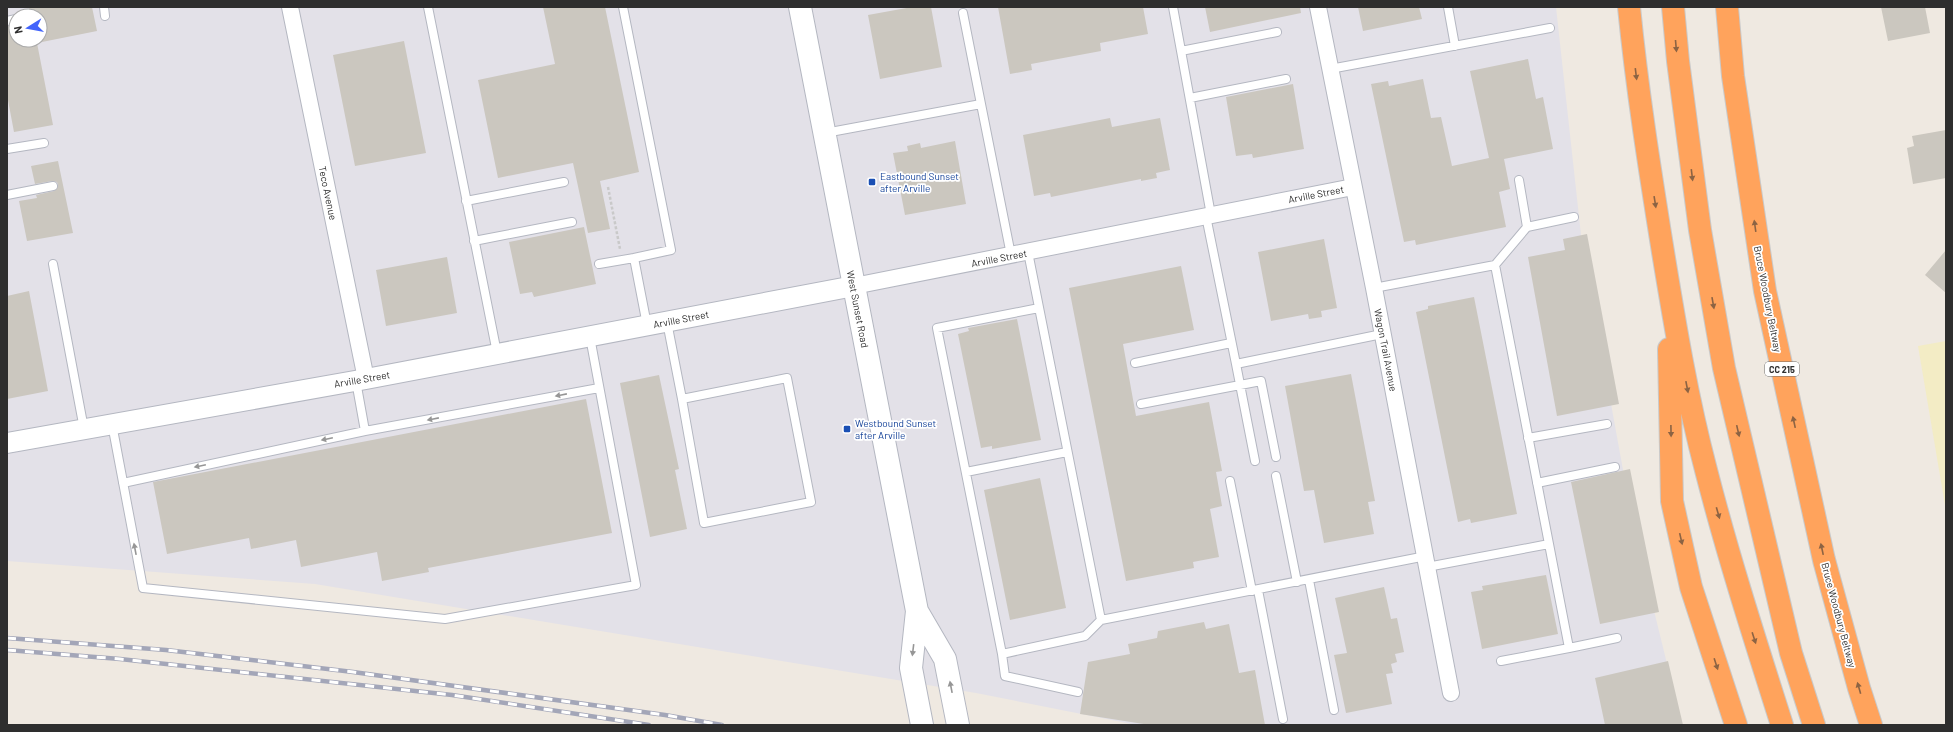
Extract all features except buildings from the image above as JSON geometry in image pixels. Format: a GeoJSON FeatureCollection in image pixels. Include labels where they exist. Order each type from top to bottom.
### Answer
{"type":"FeatureCollection","features":[{"type":"Feature","properties":{"kind":"highway"},"geometry":{"type":"LineString","coordinates":[[1629,7],[1645,139],[1690,402],[1706,469],[1744,605],[1782,725]]}},
{"type":"Feature","properties":{"kind":"highway"},"geometry":{"type":"LineString","coordinates":[[1673,7],[1678,61],[1700,230],[1724,368],[1790,653],[1814,725]]}},
{"type":"Feature","properties":{"kind":"highway","name":"Bruce Woodbury Beltway"},"geometry":{"type":"LineString","coordinates":[[1727,7],[1733,76],[1765,291],[1824,560],[1859,688],[1871,725]]}},
{"type":"Feature","properties":{"kind":"highway"},"geometry":{"type":"LineString","coordinates":[[1668,280],[1672,501],[1691,586],[1736,725]]}},
{"type":"Feature","properties":{"kind":"main road","name":"West Sunset Road"},"geometry":{"type":"LineString","coordinates":[[800,7],[917,611],[911,668],[922,725]]}},
{"type":"Feature","properties":{"kind":"main road","name":"West Sunset Road"},"geometry":{"type":"LineString","coordinates":[[917,611],[945,659],[958,725]]}},
{"type":"Feature","properties":{"kind":"street","name":"Teco Avenue"},"geometry":{"type":"LineString","coordinates":[[290,7],[361,380]]}},
{"type":"Feature","properties":{"kind":"street","name":"Wagon Trail Avenue"},"geometry":{"type":"LineString","coordinates":[[1318,7],[1374,288],[1451,693]]}},
{"type":"Feature","properties":{"kind":"street","name":"Arville Street"},"geometry":{"type":"LineString","coordinates":[[7,443],[361,380],[648,326],[1353,187]]}},
{"type":"Feature","properties":{"kind":"lane"},"geometry":{"type":"LineString","coordinates":[[104,7],[105,16]]}},
{"type":"Feature","properties":{"kind":"lane"},"geometry":{"type":"LineString","coordinates":[[428,7],[497,354]]}},
{"type":"Feature","properties":{"kind":"lane"},"geometry":{"type":"LineString","coordinates":[[599,264],[671,250],[623,7]]}},
{"type":"Feature","properties":{"kind":"lane"},"geometry":{"type":"LineString","coordinates":[[1173,7],[1232,343],[1256,461]]}},
{"type":"Feature","properties":{"kind":"lane"},"geometry":{"type":"LineString","coordinates":[[1448,7],[1455,46]]}},
{"type":"Feature","properties":{"kind":"lane"},"geometry":{"type":"LineString","coordinates":[[963,13],[1011,255]]}},
{"type":"Feature","properties":{"kind":"lane"},"geometry":{"type":"LineString","coordinates":[[1330,69],[1550,28]]}},
{"type":"Feature","properties":{"kind":"lane"},"geometry":{"type":"LineString","coordinates":[[1181,51],[1277,32]]}},
{"type":"Feature","properties":{"kind":"lane"},"geometry":{"type":"LineString","coordinates":[[1190,98],[1286,79]]}},
{"type":"Feature","properties":{"kind":"lane"},"geometry":{"type":"LineString","coordinates":[[824,133],[981,104]]}},
{"type":"Feature","properties":{"kind":"lane"},"geometry":{"type":"LineString","coordinates":[[7,149],[44,143]]}},
{"type":"Feature","properties":{"kind":"lane"},"geometry":{"type":"LineString","coordinates":[[1518,180],[1527,227]]}},
{"type":"Feature","properties":{"kind":"lane"},"geometry":{"type":"LineString","coordinates":[[466,202],[564,182]]}},
{"type":"Feature","properties":{"kind":"lane"},"geometry":{"type":"LineString","coordinates":[[7,195],[53,186]]}},
{"type":"Feature","properties":{"kind":"lane"},"geometry":{"type":"LineString","coordinates":[[1374,288],[1495,265],[1527,227],[1574,217]]}},
{"type":"Feature","properties":{"kind":"lane"},"geometry":{"type":"LineString","coordinates":[[474,241],[572,222]]}},
{"type":"Feature","properties":{"kind":"lane"},"geometry":{"type":"LineString","coordinates":[[1028,252],[1101,620]]}},
{"type":"Feature","properties":{"kind":"lane"},"geometry":{"type":"LineString","coordinates":[[634,258],[648,326]]}},
{"type":"Feature","properties":{"kind":"lane"},"geometry":{"type":"LineString","coordinates":[[53,264],[85,429]]}},
{"type":"Feature","properties":{"kind":"lane"},"geometry":{"type":"LineString","coordinates":[[1495,265],[1569,648]]}},
{"type":"Feature","properties":{"kind":"lane"},"geometry":{"type":"LineString","coordinates":[[1039,308],[938,328],[1002,654],[1005,676],[1078,692]]}},
{"type":"Feature","properties":{"kind":"lane"},"geometry":{"type":"LineString","coordinates":[[667,322],[704,523],[811,502],[787,378],[682,399]]}},
{"type":"Feature","properties":{"kind":"lane"},"geometry":{"type":"LineString","coordinates":[[1236,364],[1382,334]]}},
{"type":"Feature","properties":{"kind":"lane"},"geometry":{"type":"LineString","coordinates":[[112,424],[143,588],[445,619],[636,585],[590,337]]}},
{"type":"Feature","properties":{"kind":"lane"},"geometry":{"type":"LineString","coordinates":[[1135,362],[1232,343]]}},
{"type":"Feature","properties":{"kind":"lane"},"geometry":{"type":"LineString","coordinates":[[361,380],[365,431]]}},
{"type":"Feature","properties":{"kind":"lane"},"geometry":{"type":"LineString","coordinates":[[1142,404],[1261,381],[1276,457]]}},
{"type":"Feature","properties":{"kind":"lane"},"geometry":{"type":"LineString","coordinates":[[123,483],[365,431],[599,388]]}},
{"type":"Feature","properties":{"kind":"lane"},"geometry":{"type":"LineString","coordinates":[[1528,438],[1607,424]]}},
{"type":"Feature","properties":{"kind":"lane"},"geometry":{"type":"LineString","coordinates":[[966,472],[1067,452]]}},
{"type":"Feature","properties":{"kind":"lane"},"geometry":{"type":"LineString","coordinates":[[1537,482],[1615,467]]}},
{"type":"Feature","properties":{"kind":"lane"},"geometry":{"type":"LineString","coordinates":[[1276,476],[1296,582]]}},
{"type":"Feature","properties":{"kind":"lane"},"geometry":{"type":"LineString","coordinates":[[1230,481],[1283,719]]}},
{"type":"Feature","properties":{"kind":"lane"},"geometry":{"type":"LineString","coordinates":[[1002,654],[1085,636],[1101,620],[1296,582],[1549,544]]}},
{"type":"Feature","properties":{"kind":"lane"},"geometry":{"type":"LineString","coordinates":[[1309,580],[1334,710]]}},
{"type":"Feature","properties":{"kind":"lane"},"geometry":{"type":"LineString","coordinates":[[1502,661],[1616,638]]}},
{"type":"Feature","properties":{"kind":"path"},"geometry":{"type":"LineString","coordinates":[[608,187],[620,251]]}},
{"type":"Feature","properties":{"kind":"shaded area"},"geometry":{"type":"Polygon","coordinates":[[[7,7],[1556,7],[1582,244],[1633,525],[1682,725],[1137,725],[976,693],[315,584],[7,561],[7,7]]]}},
{"type":"Feature","properties":{"kind":"sand"},"geometry":{"type":"Polygon","coordinates":[[[1946,341],[1946,511],[1918,346],[1946,341]]]}},
{"type":"Feature","properties":{"kind":"railway"},"geometry":{"type":"LineString","coordinates":[[7,638],[166,650],[353,672],[665,715],[722,725]]}},
{"type":"Feature","properties":{"kind":"railway"},"geometry":{"type":"LineString","coordinates":[[7,650],[120,659],[452,695],[649,725]]}},
{"type":"Feature","properties":{"kind":"place","name":"Eastbound Sunset after Arville"},"geometry":{"type":"Point","coordinates":[872,182]}},
{"type":"Feature","properties":{"kind":"place","name":"Westbound Sunset after Arville"},"geometry":{"type":"Point","coordinates":[847,429]}}]}
